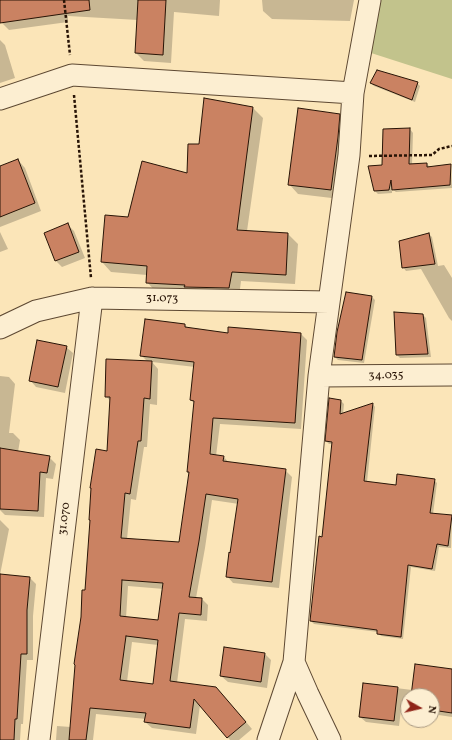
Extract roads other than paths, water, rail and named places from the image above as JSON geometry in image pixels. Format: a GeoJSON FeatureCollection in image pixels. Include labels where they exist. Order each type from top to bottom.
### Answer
{"type":"FeatureCollection","features":[{"type":"Feature","properties":{"kind":"street"},"geometry":{"type":"LineString","coordinates":[[268,740],[294,662],[328,302],[349,156],[353,93],[370,0]]}},
{"type":"Feature","properties":{"kind":"street"},"geometry":{"type":"LineString","coordinates":[[0,99],[72,76],[353,93]]}},
{"type":"Feature","properties":{"kind":"street","name":"31.073"},"geometry":{"type":"LineString","coordinates":[[0,328],[36,311],[92,298],[328,302]]}},
{"type":"Feature","properties":{"kind":"street","name":"31.070"},"geometry":{"type":"LineString","coordinates":[[39,740],[92,298]]}},
{"type":"Feature","properties":{"kind":"street","name":"34.035"},"geometry":{"type":"LineString","coordinates":[[320,376],[452,375]]}},
{"type":"Feature","properties":{"kind":"street"},"geometry":{"type":"LineString","coordinates":[[294,662],[330,740]]}}]}
